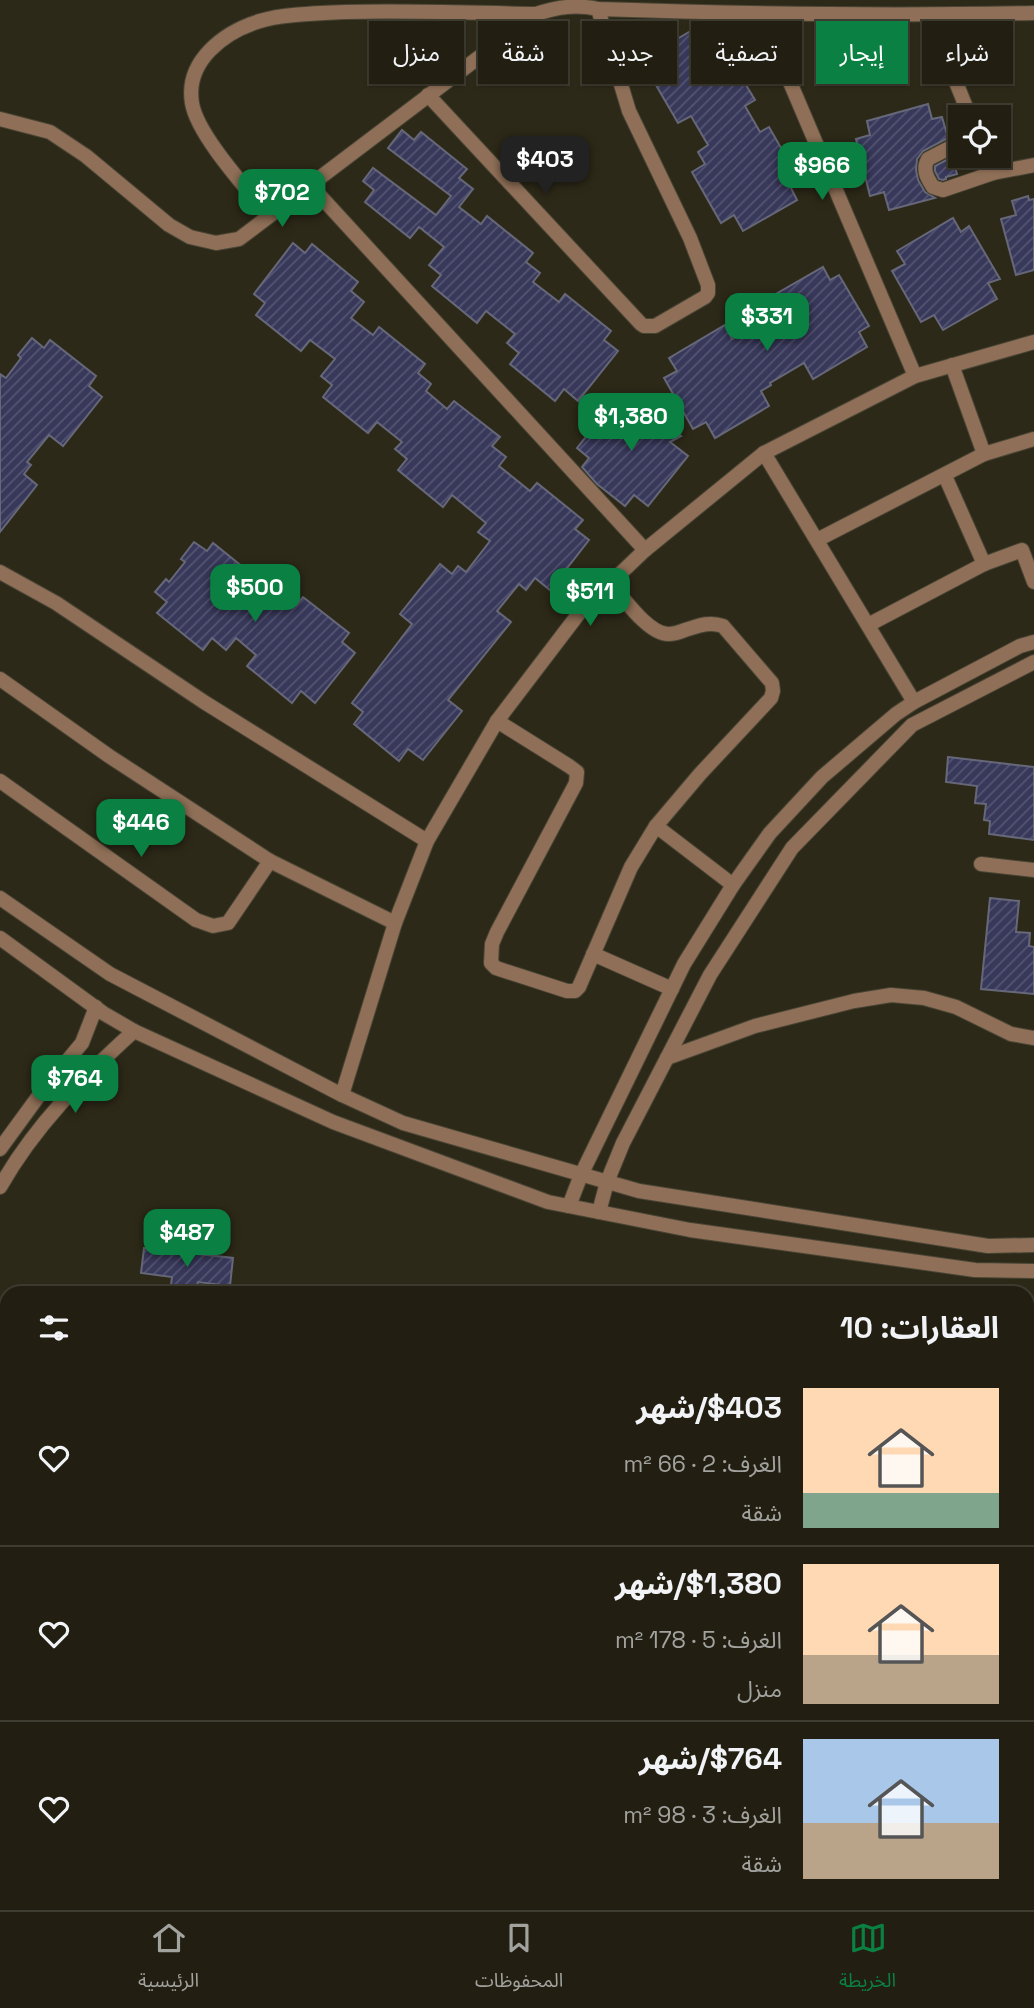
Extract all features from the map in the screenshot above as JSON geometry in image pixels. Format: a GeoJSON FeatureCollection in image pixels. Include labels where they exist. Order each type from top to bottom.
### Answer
{"type":"FeatureCollection","features":[{"type":"Feature","properties":{"kind":"street"},"geometry":{"type":"LineString","coordinates":[[0,119],[50,132],[86,156],[169,225],[190,237],[216,243],[239,239],[536,15],[557,7],[574,5],[598,9],[761,14],[1034,13]]}},
{"type":"Feature","properties":{"kind":"street"},"geometry":{"type":"LineString","coordinates":[[428,95],[641,324],[655,326],[705,297],[708,285],[690,238],[629,111],[598,9]]}},
{"type":"Feature","properties":{"kind":"street"},"geometry":{"type":"LineString","coordinates":[[269,216],[207,138],[192,104],[191,88],[201,61],[209,50],[231,33],[261,20],[318,13],[381,11],[536,15]]}},
{"type":"Feature","properties":{"kind":"street"},"geometry":{"type":"LineString","coordinates":[[761,14],[915,376]]}},
{"type":"Feature","properties":{"kind":"street"},"geometry":{"type":"LineString","coordinates":[[929,15],[965,105]]}},
{"type":"Feature","properties":{"kind":"street"},"geometry":{"type":"LineString","coordinates":[[948,149],[928,159],[925,164],[925,171],[933,187],[943,190],[993,173],[1034,165]]}},
{"type":"Feature","properties":{"kind":"street"},"geometry":{"type":"LineString","coordinates":[[991,168],[993,173]]}},
{"type":"Feature","properties":{"kind":"street"},"geometry":{"type":"LineString","coordinates":[[311,186],[645,550]]}},
{"type":"Feature","properties":{"kind":"street"},"geometry":{"type":"LineString","coordinates":[[342,1095],[396,923],[427,841],[497,721],[580,612],[645,550],[764,453],[915,376],[1034,342]]}},
{"type":"Feature","properties":{"kind":"street"},"geometry":{"type":"LineString","coordinates":[[952,365],[984,454]]}},
{"type":"Feature","properties":{"kind":"street"},"geometry":{"type":"LineString","coordinates":[[817,540],[984,454],[1034,439]]}},
{"type":"Feature","properties":{"kind":"street"},"geometry":{"type":"LineString","coordinates":[[764,453],[914,702]]}},
{"type":"Feature","properties":{"kind":"street"},"geometry":{"type":"LineString","coordinates":[[945,476],[984,564]]}},
{"type":"Feature","properties":{"kind":"street"},"geometry":{"type":"LineString","coordinates":[[868,625],[984,564],[1028,548],[1034,582]]}},
{"type":"Feature","properties":{"kind":"street"},"geometry":{"type":"LineString","coordinates":[[0,572],[56,603],[204,702],[427,841]]}},
{"type":"Feature","properties":{"kind":"street"},"geometry":{"type":"LineString","coordinates":[[497,721],[569,766],[578,776],[497,932],[492,944],[491,963],[496,968],[572,992],[579,987],[631,867],[656,826],[771,698],[773,691],[772,683],[723,626],[716,623],[704,624],[664,633],[644,621],[610,583]]}},
{"type":"Feature","properties":{"kind":"street"},"geometry":{"type":"LineString","coordinates":[[569,1206],[684,964],[733,885],[770,833],[822,777],[896,714],[1020,646],[1034,642]]}},
{"type":"Feature","properties":{"kind":"street"},"geometry":{"type":"LineString","coordinates":[[599,1212],[607,1182],[623,1143],[710,975],[792,848],[912,725],[1034,662]]}},
{"type":"Feature","properties":{"kind":"street"},"geometry":{"type":"LineString","coordinates":[[0,679],[110,756],[270,861],[396,923]]}},
{"type":"Feature","properties":{"kind":"street"},"geometry":{"type":"LineString","coordinates":[[0,781],[196,920],[213,926],[229,923],[270,861]]}},
{"type":"Feature","properties":{"kind":"street"},"geometry":{"type":"LineString","coordinates":[[656,826],[733,885]]}},
{"type":"Feature","properties":{"kind":"street"},"geometry":{"type":"LineString","coordinates":[[981,864],[1034,870]]}},
{"type":"Feature","properties":{"kind":"street"},"geometry":{"type":"LineString","coordinates":[[0,898],[110,974],[342,1095],[403,1123],[639,1191],[988,1246],[1034,1245]]}},
{"type":"Feature","properties":{"kind":"street"},"geometry":{"type":"LineString","coordinates":[[0,938],[134,1031],[332,1122],[548,1202],[690,1230],[961,1269],[1034,1270]]}},
{"type":"Feature","properties":{"kind":"street"},"geometry":{"type":"LineString","coordinates":[[593,954],[672,989]]}},
{"type":"Feature","properties":{"kind":"street"},"geometry":{"type":"LineString","coordinates":[[667,1058],[755,1026],[854,1001],[891,995],[924,998],[956,1007],[1011,1034],[1034,1038]]}},
{"type":"Feature","properties":{"kind":"street"},"geometry":{"type":"LineString","coordinates":[[0,1149],[82,1043],[96,1007]]}},
{"type":"Feature","properties":{"kind":"street"},"geometry":{"type":"LineString","coordinates":[[0,1187],[18,1157],[71,1092],[134,1031]]}},
{"type":"Feature","properties":{"kind":"building"},"geometry":{"type":"Polygon","coordinates":[[[691,31],[691,84],[748,84],[755,100],[745,106],[760,132],[769,127],[799,179],[789,184],[797,200],[743,231],[734,215],[721,223],[692,172],[705,164],[698,152],[708,145],[691,116],[678,123],[655,84],[677,84],[677,39],[691,31]]]}},
{"type":"Feature","properties":{"kind":"building"},"geometry":{"type":"Polygon","coordinates":[[[928,104],[932,119],[942,117],[948,138],[923,151],[917,159],[916,170],[925,192],[935,198],[889,210],[884,192],[870,196],[856,139],[870,135],[867,121],[928,104]]]}},
{"type":"Feature","properties":{"kind":"building"},"geometry":{"type":"Polygon","coordinates":[[[402,130],[414,140],[421,132],[467,169],[459,178],[473,189],[459,207],[481,224],[487,216],[533,253],[526,262],[540,273],[533,282],[559,302],[565,294],[611,331],[604,340],[618,351],[578,401],[564,389],[555,401],[510,364],[519,353],[507,343],[515,334],[486,311],[477,323],[432,286],[441,275],[429,265],[444,247],[419,227],[410,238],[365,202],[374,190],[363,181],[373,168],[436,215],[451,196],[388,148],[402,130]]]}},
{"type":"Feature","properties":{"kind":"building"},"geometry":{"type":"Polygon","coordinates":[[[948,159],[948,168],[955,168],[957,174],[939,179],[935,166],[948,159]]]}},
{"type":"Feature","properties":{"kind":"building"},"geometry":{"type":"Polygon","coordinates":[[[1028,196],[1029,200],[1034,199],[1034,270],[1016,275],[1001,219],[1016,215],[1012,201],[1028,196]]]}},
{"type":"Feature","properties":{"kind":"building"},"geometry":{"type":"Polygon","coordinates":[[[953,218],[961,232],[969,226],[1000,279],[988,283],[997,299],[943,330],[934,315],[921,322],[892,271],[905,264],[897,251],[953,218]]]}},
{"type":"Feature","properties":{"kind":"building"},"geometry":{"type":"Polygon","coordinates":[[[293,243],[305,253],[312,244],[358,282],[351,291],[364,302],[351,318],[373,335],[379,327],[425,364],[418,373],[431,384],[426,391],[447,409],[454,401],[500,437],[492,446],[506,457],[499,466],[530,491],[537,483],[583,520],[575,529],[589,540],[550,590],[535,578],[526,590],[519,584],[497,611],[511,622],[448,700],[462,711],[423,760],[408,749],[399,761],[354,724],[363,712],[352,703],[412,624],[400,614],[440,564],[452,574],[458,566],[466,572],[490,541],[478,532],[486,523],[452,495],[443,507],[398,470],[407,459],[395,449],[402,442],[377,422],[368,433],[323,397],[332,385],[321,376],[335,359],[310,340],[301,351],[256,315],[265,303],[254,294],[293,243]]]}},
{"type":"Feature","properties":{"kind":"building"},"geometry":{"type":"Polygon","coordinates":[[[823,267],[830,280],[839,275],[869,326],[859,332],[867,347],[813,379],[804,363],[770,383],[771,385],[761,391],[769,406],[715,438],[706,422],[693,429],[664,378],[677,371],[669,358],[725,325],[732,339],[763,321],[775,312],[767,299],[823,267]]]}},
{"type":"Feature","properties":{"kind":"building"},"geometry":{"type":"Polygon","coordinates":[[[32,338],[44,348],[50,340],[96,376],[89,386],[102,397],[63,446],[49,435],[27,462],[31,465],[24,474],[37,485],[0,532],[0,374],[6,378],[21,358],[18,355],[32,338]]]}},
{"type":"Feature","properties":{"kind":"building"},"geometry":{"type":"Polygon","coordinates":[[[617,398],[629,408],[635,400],[681,436],[670,442],[688,456],[648,506],[634,495],[625,506],[597,484],[582,467],[589,458],[577,448],[617,398]]]}},
{"type":"Feature","properties":{"kind":"building"},"geometry":{"type":"Polygon","coordinates":[[[194,542],[207,551],[213,543],[259,580],[252,589],[274,607],[284,595],[296,605],[303,597],[349,633],[342,642],[355,653],[315,703],[301,691],[292,703],[247,666],[256,655],[236,638],[226,650],[212,638],[203,650],[157,613],[167,602],[155,592],[166,579],[169,582],[185,562],[181,559],[194,542]]]}},
{"type":"Feature","properties":{"kind":"building"},"geometry":{"type":"Polygon","coordinates":[[[948,757],[1034,767],[1034,840],[989,834],[990,821],[984,820],[986,804],[975,803],[977,786],[946,782],[948,757]]]}},
{"type":"Feature","properties":{"kind":"building"},"geometry":{"type":"Polygon","coordinates":[[[990,898],[1019,901],[1016,932],[1030,933],[1029,946],[1034,947],[1034,994],[981,989],[990,898]]]}},
{"type":"Feature","properties":{"kind":"building"},"geometry":{"type":"Polygon","coordinates":[[[144,1248],[233,1258],[230,1286],[198,1282],[197,1286],[171,1286],[172,1277],[141,1273],[144,1248]]]}}]}
